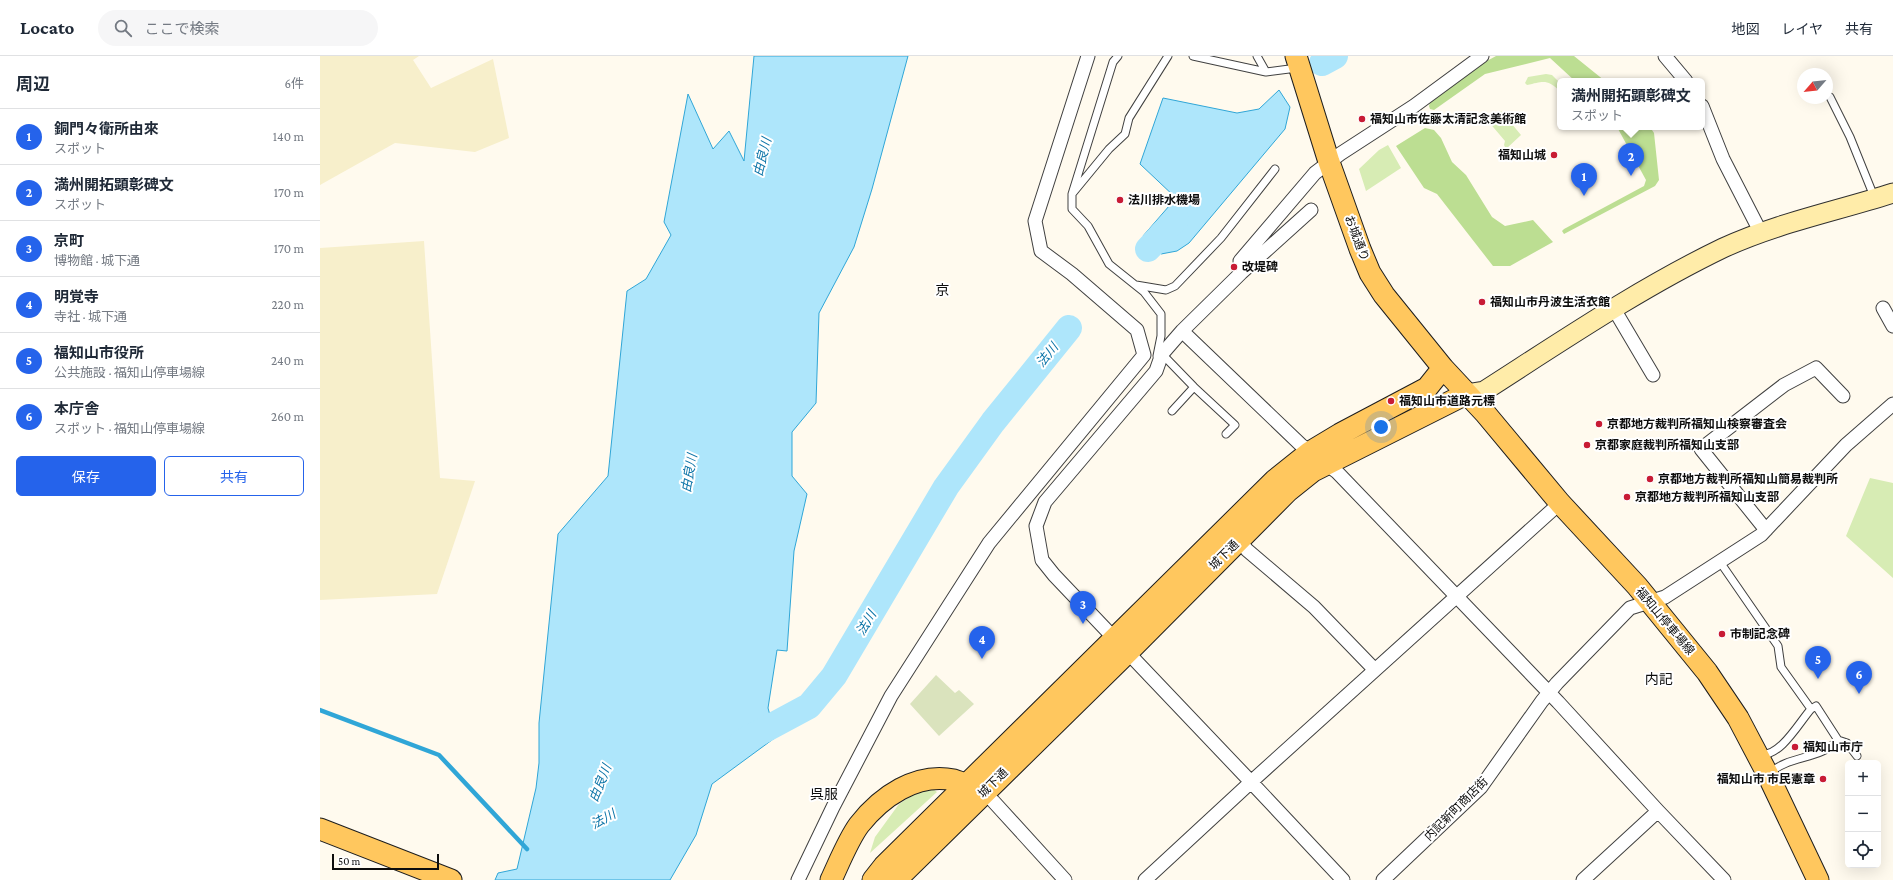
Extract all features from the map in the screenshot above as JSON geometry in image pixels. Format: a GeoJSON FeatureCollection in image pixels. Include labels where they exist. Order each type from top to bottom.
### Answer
{"type":"FeatureCollection","features":[{"type":"Feature","properties":{"kind":"main road","name":"お城通り"},"geometry":{"type":"LineString","coordinates":[[1298,62],[1330,162],[1360,249],[1370,272],[1384,295],[1466,394]]}},
{"type":"Feature","properties":{"kind":"main road","name":"城下通"},"geometry":{"type":"LineString","coordinates":[[1121,646],[1275,480],[1310,452],[1340,434],[1427,388],[1443,368]]}},
{"type":"Feature","properties":{"kind":"main road","name":"城下通"},"geometry":{"type":"LineString","coordinates":[[1310,452],[1348,441],[1436,398],[1466,394]]}},
{"type":"Feature","properties":{"kind":"main road","name":"城下通"},"geometry":{"type":"LineString","coordinates":[[873,880],[884,866],[974,789],[1121,646],[1239,540],[1288,491],[1313,471],[1466,394]]}},
{"type":"Feature","properties":{"kind":"main road","name":"福知山停車場線"},"geometry":{"type":"LineString","coordinates":[[1466,394],[1485,413],[1560,503],[1649,601],[1707,672],[1738,718],[1758,755],[1818,880]]}},
{"type":"Feature","properties":{"kind":"main road"},"geometry":{"type":"LineString","coordinates":[[831,880],[858,826],[875,809],[900,788],[913,782],[938,778],[954,780],[974,789]]}},
{"type":"Feature","properties":{"kind":"main road","name":"城下通"},"geometry":{"type":"LineString","coordinates":[[896,880],[974,789]]}},
{"type":"Feature","properties":{"kind":"main road"},"geometry":{"type":"LineString","coordinates":[[320,829],[451,880]]}},
{"type":"Feature","properties":{"kind":"street"},"geometry":{"type":"LineString","coordinates":[[1088,56],[1035,221],[1041,251],[1072,274],[1136,330],[1144,354]]}},
{"type":"Feature","properties":{"kind":"street"},"geometry":{"type":"LineString","coordinates":[[1241,273],[1240,261],[1315,173],[1414,106],[1482,56]]}},
{"type":"Feature","properties":{"kind":"street"},"geometry":{"type":"LineString","coordinates":[[1665,56],[1683,78]]}},
{"type":"Feature","properties":{"kind":"street"},"geometry":{"type":"LineString","coordinates":[[1705,114],[1723,159],[1761,233]]}},
{"type":"Feature","properties":{"kind":"street"},"geometry":{"type":"LineString","coordinates":[[1466,394],[1484,391],[1614,309],[1674,274],[1718,251],[1761,233],[1893,193]]}},
{"type":"Feature","properties":{"kind":"street"},"geometry":{"type":"LineString","coordinates":[[1311,210],[1241,273],[1160,355],[1156,371],[1045,502],[1036,526],[1042,560],[1054,575],[1342,880]]}},
{"type":"Feature","properties":{"kind":"street"},"geometry":{"type":"LineString","coordinates":[[1883,308],[1893,326]]}},
{"type":"Feature","properties":{"kind":"street"},"geometry":{"type":"LineString","coordinates":[[1614,309],[1653,375]]}},
{"type":"Feature","properties":{"kind":"street"},"geometry":{"type":"LineString","coordinates":[[1182,332],[1310,452],[1337,472],[1549,693],[1724,880]]}},
{"type":"Feature","properties":{"kind":"street"},"geometry":{"type":"LineString","coordinates":[[1144,354],[1160,355]]}},
{"type":"Feature","properties":{"kind":"street"},"geometry":{"type":"LineString","coordinates":[[798,880],[833,807],[891,696],[989,543],[1144,354]]}},
{"type":"Feature","properties":{"kind":"street"},"geometry":{"type":"LineString","coordinates":[[1766,530],[1701,449],[1784,385],[1816,368],[1843,396]]}},
{"type":"Feature","properties":{"kind":"street","name":"内記新町商店街"},"geometry":{"type":"LineString","coordinates":[[1382,880],[1481,787],[1549,693],[1630,608],[1664,597],[1761,535],[1846,445],[1893,404]]}},
{"type":"Feature","properties":{"kind":"street"},"geometry":{"type":"LineString","coordinates":[[1145,880],[1251,782],[1560,503]]}},
{"type":"Feature","properties":{"kind":"street"},"geometry":{"type":"LineString","coordinates":[[1239,540],[1247,550],[1314,607],[1375,670]]}},
{"type":"Feature","properties":{"kind":"street"},"geometry":{"type":"LineString","coordinates":[[974,789],[993,801],[1065,880]]}},
{"type":"Feature","properties":{"kind":"street"},"geometry":{"type":"LineString","coordinates":[[1583,880],[1658,811]]}},
{"type":"Feature","properties":{"kind":"lane"},"geometry":{"type":"LineString","coordinates":[[1118,56],[1113,62],[1072,194],[1072,209],[1088,226],[1109,264],[1144,292],[1161,314],[1160,355],[1235,425],[1226,434]]}},
{"type":"Feature","properties":{"kind":"lane"},"geometry":{"type":"LineString","coordinates":[[1072,194],[1109,149],[1125,134],[1129,118],[1168,56]]}},
{"type":"Feature","properties":{"kind":"lane"},"geometry":{"type":"LineString","coordinates":[[1193,56],[1266,72],[1298,62]]}},
{"type":"Feature","properties":{"kind":"lane"},"geometry":{"type":"LineString","coordinates":[[1257,56],[1266,72]]}},
{"type":"Feature","properties":{"kind":"lane"},"geometry":{"type":"LineString","coordinates":[[1833,104],[1850,137],[1875,199]]}},
{"type":"Feature","properties":{"kind":"lane"},"geometry":{"type":"LineString","coordinates":[[1134,284],[1166,290],[1175,286],[1221,238],[1275,169]]}},
{"type":"Feature","properties":{"kind":"lane"},"geometry":{"type":"LineString","coordinates":[[1172,411],[1194,386]]}},
{"type":"Feature","properties":{"kind":"lane"},"geometry":{"type":"LineString","coordinates":[[1720,562],[1778,646],[1781,667],[1811,709]]}},
{"type":"Feature","properties":{"kind":"lane"},"geometry":{"type":"LineString","coordinates":[[1758,755],[1767,756],[1778,750],[1811,709],[1816,706],[1838,740],[1847,743],[1857,756]]}},
{"type":"Feature","properties":{"kind":"lane"},"geometry":{"type":"LineString","coordinates":[[1768,775],[1775,768],[1784,764],[1831,748],[1838,740]]}},
{"type":"Feature","properties":{"kind":"shaded area"},"geometry":{"type":"Polygon","coordinates":[[[320,56],[419,56],[413,60],[431,88],[493,59],[509,138],[475,152],[395,143],[320,185],[320,56]]]}},
{"type":"Feature","properties":{"kind":"shaded area"},"geometry":{"type":"Polygon","coordinates":[[[424,241],[440,478],[475,481],[437,594],[320,600],[320,248],[424,241]]]}},
{"type":"Feature","properties":{"kind":"green space"},"geometry":{"type":"Polygon","coordinates":[[[1496,56],[1574,56],[1601,78],[1572,78],[1550,58],[1485,74],[1434,110],[1430,109],[1430,102],[1476,67],[1496,56]]]}},
{"type":"Feature","properties":{"kind":"green space"},"geometry":{"type":"Polygon","coordinates":[[[1546,74],[1552,75],[1557,80],[1557,88],[1552,84],[1545,82],[1527,85],[1525,83],[1528,77],[1546,74]]]}},
{"type":"Feature","properties":{"kind":"green space"},"geometry":{"type":"Polygon","coordinates":[[[1501,111],[1521,135],[1506,149],[1504,145],[1505,141],[1488,121],[1501,111]]]}},
{"type":"Feature","properties":{"kind":"green space"},"geometry":{"type":"Polygon","coordinates":[[[1425,128],[1434,130],[1441,138],[1452,162],[1466,175],[1492,217],[1505,226],[1533,220],[1553,242],[1510,266],[1493,266],[1437,194],[1424,188],[1396,146],[1425,128]]]}},
{"type":"Feature","properties":{"kind":"green space"},"geometry":{"type":"Polygon","coordinates":[[[1619,130],[1652,130],[1654,133],[1659,180],[1655,186],[1564,234],[1562,231],[1644,186],[1646,180],[1619,130]]]}},
{"type":"Feature","properties":{"kind":"green space"},"geometry":{"type":"Polygon","coordinates":[[[1388,145],[1401,168],[1366,191],[1359,169],[1379,150],[1388,145]]]}},
{"type":"Feature","properties":{"kind":"green space"},"geometry":{"type":"Polygon","coordinates":[[[1870,478],[1893,483],[1893,578],[1846,536],[1870,478]]]}},
{"type":"Feature","properties":{"kind":"green space"},"geometry":{"type":"Polygon","coordinates":[[[936,675],[955,693],[959,690],[974,704],[939,736],[910,704],[936,675]]]}},
{"type":"Feature","properties":{"kind":"green space"},"geometry":{"type":"Polygon","coordinates":[[[933,789],[937,792],[870,853],[875,837],[899,804],[920,790],[933,789]]]}},
{"type":"Feature","properties":{"kind":"water","name":"由良川"},"geometry":{"type":"Polygon","coordinates":[[[754,56],[908,56],[872,189],[854,247],[819,313],[816,403],[792,432],[792,476],[807,494],[794,551],[787,651],[777,650],[768,708],[776,737],[712,784],[696,835],[670,880],[495,880],[498,873],[517,869],[536,788],[539,763],[539,723],[558,534],[608,476],[627,291],[646,279],[671,235],[664,222],[688,94],[713,149],[729,131],[744,161],[754,56]]]}},
{"type":"Feature","properties":{"kind":"water"},"geometry":{"type":"Polygon","coordinates":[[[1279,90],[1290,107],[1285,129],[1189,243],[1177,251],[1161,254],[1143,236],[1176,198],[1140,164],[1163,98],[1237,113],[1259,109],[1279,90]]]}},
{"type":"Feature","properties":{"kind":"waterway","name":"法川"},"geometry":{"type":"LineString","coordinates":[[1322,63],[1335,56]]}},
{"type":"Feature","properties":{"kind":"waterway","name":"法川"},"geometry":{"type":"LineString","coordinates":[[1148,249],[1176,219]]}},
{"type":"Feature","properties":{"kind":"waterway","name":"法川"},"geometry":{"type":"LineString","coordinates":[[742,742],[809,706],[834,676],[946,487],[993,422],[1069,328]]}},
{"type":"Feature","properties":{"kind":"waterway"},"geometry":{"type":"LineString","coordinates":[[320,710],[439,755],[527,849]]}},
{"type":"Feature","properties":{"kind":"place","name":"福知山市佐藤太清記念美術館"},"geometry":{"type":"Point","coordinates":[1362,119]}},
{"type":"Feature","properties":{"kind":"place","name":"福知山城"},"geometry":{"type":"Point","coordinates":[1554,155]}},
{"type":"Feature","properties":{"kind":"place","name":"満州開拓顕彰碑文"},"geometry":{"type":"Point","coordinates":[1631,176]}},
{"type":"Feature","properties":{"kind":"place","name":"銅門々衛所由來"},"geometry":{"type":"Point","coordinates":[1584,196]}},
{"type":"Feature","properties":{"kind":"place","name":"法川排水機場"},"geometry":{"type":"Point","coordinates":[1120,200]}},
{"type":"Feature","properties":{"kind":"place","name":"改堤碑"},"geometry":{"type":"Point","coordinates":[1234,267]}},
{"type":"Feature","properties":{"kind":"place","name":"福知山市丹波生活衣館"},"geometry":{"type":"Point","coordinates":[1482,302]}},
{"type":"Feature","properties":{"kind":"place","name":"福知山市道路元標"},"geometry":{"type":"Point","coordinates":[1391,401]}},
{"type":"Feature","properties":{"kind":"place","name":"京都地方裁判所福知山検察審査会"},"geometry":{"type":"Point","coordinates":[1599,424]}},
{"type":"Feature","properties":{"kind":"place","name":"京都家庭裁判所福知山支部"},"geometry":{"type":"Point","coordinates":[1587,445]}},
{"type":"Feature","properties":{"kind":"place","name":"京都地方裁判所福知山簡易裁判所"},"geometry":{"type":"Point","coordinates":[1650,479]}},
{"type":"Feature","properties":{"kind":"place","name":"京都地方裁判所福知山支部"},"geometry":{"type":"Point","coordinates":[1627,497]}},
{"type":"Feature","properties":{"kind":"place","name":"京町"},"geometry":{"type":"Point","coordinates":[1083,624]}},
{"type":"Feature","properties":{"kind":"place","name":"市制記念碑"},"geometry":{"type":"Point","coordinates":[1722,634]}},
{"type":"Feature","properties":{"kind":"place","name":"明覚寺"},"geometry":{"type":"Point","coordinates":[982,659]}},
{"type":"Feature","properties":{"kind":"place","name":"福知山市役所"},"geometry":{"type":"Point","coordinates":[1818,679]}},
{"type":"Feature","properties":{"kind":"place","name":"本庁舎"},"geometry":{"type":"Point","coordinates":[1859,694]}},
{"type":"Feature","properties":{"kind":"place","name":"福知山市庁"},"geometry":{"type":"Point","coordinates":[1795,747]}},
{"type":"Feature","properties":{"kind":"place","name":"福知山市 市民憲章"},"geometry":{"type":"Point","coordinates":[1823,779]}},
{"type":"Feature","properties":{"kind":"district","name":"京"},"geometry":{"type":"Point","coordinates":[942,290]}},
{"type":"Feature","properties":{"kind":"district","name":"内記"},"geometry":{"type":"Point","coordinates":[1659,679]}},
{"type":"Feature","properties":{"kind":"district","name":"呉服"},"geometry":{"type":"Point","coordinates":[824,794]}}]}
